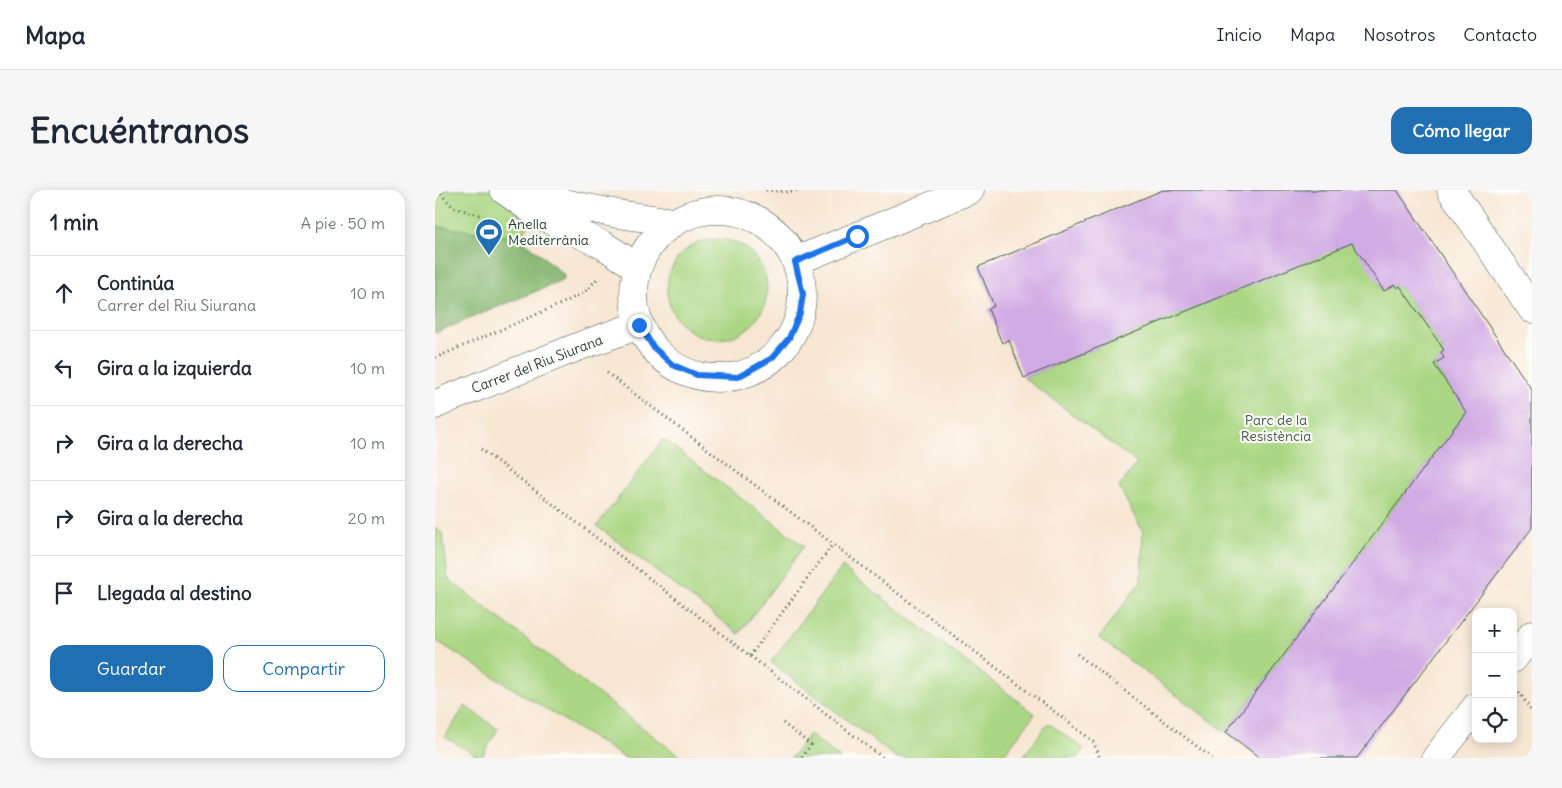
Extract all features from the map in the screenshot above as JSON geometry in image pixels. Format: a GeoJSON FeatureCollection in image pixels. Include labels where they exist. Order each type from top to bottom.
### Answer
{"type":"FeatureCollection","features":[{"type":"Feature","properties":{"kind":"street"},"geometry":{"type":"LineString","coordinates":[[504,190],[535,213],[603,245],[637,267]]}},
{"type":"Feature","properties":{"kind":"street"},"geometry":{"type":"LineString","coordinates":[[529,190],[543,199],[618,214],[673,222]]}},
{"type":"Feature","properties":{"kind":"street"},"geometry":{"type":"LineString","coordinates":[[795,262],[970,190]]}},
{"type":"Feature","properties":{"kind":"street"},"geometry":{"type":"LineString","coordinates":[[1451,190],[1532,308]]}},
{"type":"Feature","properties":{"kind":"street"},"geometry":{"type":"LineString","coordinates":[[729,210],[757,218],[780,236],[795,262],[803,294],[800,313],[789,338],[772,358],[738,377],[697,375],[673,365],[654,348],[639,325],[633,296],[637,267],[651,242],[673,222],[700,211],[729,210]]}},
{"type":"Feature","properties":{"kind":"street","name":"Carrer del Riu Siurana"},"geometry":{"type":"LineString","coordinates":[[435,405],[580,346],[639,325]]}},
{"type":"Feature","properties":{"kind":"street"},"geometry":{"type":"LineString","coordinates":[[1517,654],[1532,635]]}},
{"type":"Feature","properties":{"kind":"street"},"geometry":{"type":"LineString","coordinates":[[1436,758],[1472,712]]}},
{"type":"Feature","properties":{"kind":"path"},"geometry":{"type":"LineString","coordinates":[[766,190],[787,192],[798,190]]}},
{"type":"Feature","properties":{"kind":"path"},"geometry":{"type":"LineString","coordinates":[[435,358],[585,292],[597,280],[613,252]]}},
{"type":"Feature","properties":{"kind":"path"},"geometry":{"type":"LineString","coordinates":[[607,374],[1093,741],[1100,758]]}},
{"type":"Feature","properties":{"kind":"path"},"geometry":{"type":"LineString","coordinates":[[481,449],[883,758]]}},
{"type":"Feature","properties":{"kind":"path"},"geometry":{"type":"LineString","coordinates":[[750,656],[833,544]]}},
{"type":"Feature","properties":{"kind":"path"},"geometry":{"type":"LineString","coordinates":[[1077,654],[1212,758]]}},
{"type":"Feature","properties":{"kind":"path"},"geometry":{"type":"LineString","coordinates":[[1519,692],[1532,712]]}},
{"type":"Feature","properties":{"kind":"path"},"geometry":{"type":"LineString","coordinates":[[783,723],[811,745],[801,758]]}},
{"type":"Feature","properties":{"kind":"green space","name":"Anella Mediterrània"},"geometry":{"type":"Polygon","coordinates":[[[435,190],[548,190],[521,238],[564,275],[563,280],[435,333],[435,190]]]}},
{"type":"Feature","properties":{"kind":"green space","name":"Anella Mediterrània"},"geometry":{"type":"Polygon","coordinates":[[[435,226],[521,238],[564,275],[563,280],[435,333],[435,226]]]}},
{"type":"Feature","properties":{"kind":"green space"},"geometry":{"type":"Polygon","coordinates":[[[717,239],[736,243],[752,254],[763,270],[767,289],[763,308],[752,324],[736,335],[717,339],[698,335],[682,324],[671,308],[667,289],[671,270],[682,254],[698,243],[717,239]]]}},
{"type":"Feature","properties":{"kind":"green space","name":"Parc de la Resistència"},"geometry":{"type":"Polygon","coordinates":[[[1355,241],[1386,273],[1376,279],[1383,291],[1394,285],[1397,288],[1400,286],[1444,350],[1441,352],[1444,358],[1434,365],[1441,376],[1469,408],[1226,732],[1099,638],[1141,581],[1143,532],[1119,487],[1137,463],[1024,378],[1355,241]]]}},
{"type":"Feature","properties":{"kind":"green space"},"geometry":{"type":"Polygon","coordinates":[[[663,439],[804,546],[739,634],[597,526],[663,439]]]}},
{"type":"Feature","properties":{"kind":"green space"},"geometry":{"type":"Polygon","coordinates":[[[435,528],[443,534],[448,579],[682,758],[625,758],[435,640],[435,528]]]}},
{"type":"Feature","properties":{"kind":"green space"},"geometry":{"type":"Polygon","coordinates":[[[842,567],[1035,714],[1001,758],[897,758],[771,662],[842,567]]]}},
{"type":"Feature","properties":{"kind":"green space"},"geometry":{"type":"Polygon","coordinates":[[[465,706],[498,729],[481,758],[445,737],[465,706]]]}},
{"type":"Feature","properties":{"kind":"green space"},"geometry":{"type":"Polygon","coordinates":[[[1048,723],[1084,749],[1078,758],[1022,758],[1048,723]]]}},
{"type":"Feature","properties":{"kind":"green space"},"geometry":{"type":"Polygon","coordinates":[[[809,734],[840,758],[791,758],[809,734]]]}},
{"type":"Feature","properties":{"kind":"building"},"geometry":{"type":"Polygon","coordinates":[[[1163,190],[1397,190],[1532,390],[1532,528],[1357,758],[1260,758],[1226,732],[1466,412],[1434,364],[1444,358],[1441,352],[1444,350],[1400,286],[1397,288],[1394,285],[1384,291],[1352,243],[1024,378],[1009,340],[1002,343],[988,309],[994,306],[978,267],[1163,190]]]}},
{"type":"Feature","properties":{"kind":"place","name":"Anella Mediterrània"},"geometry":{"type":"Point","coordinates":[489,256]}},
{"type":"Feature","properties":{"kind":"route"},"geometry":{"type":"LineString","coordinates":[[639,325],[654,348],[673,365],[697,375],[724,378],[738,377],[772,358],[789,338],[800,313],[803,294],[795,262],[857,236]]}}]}
